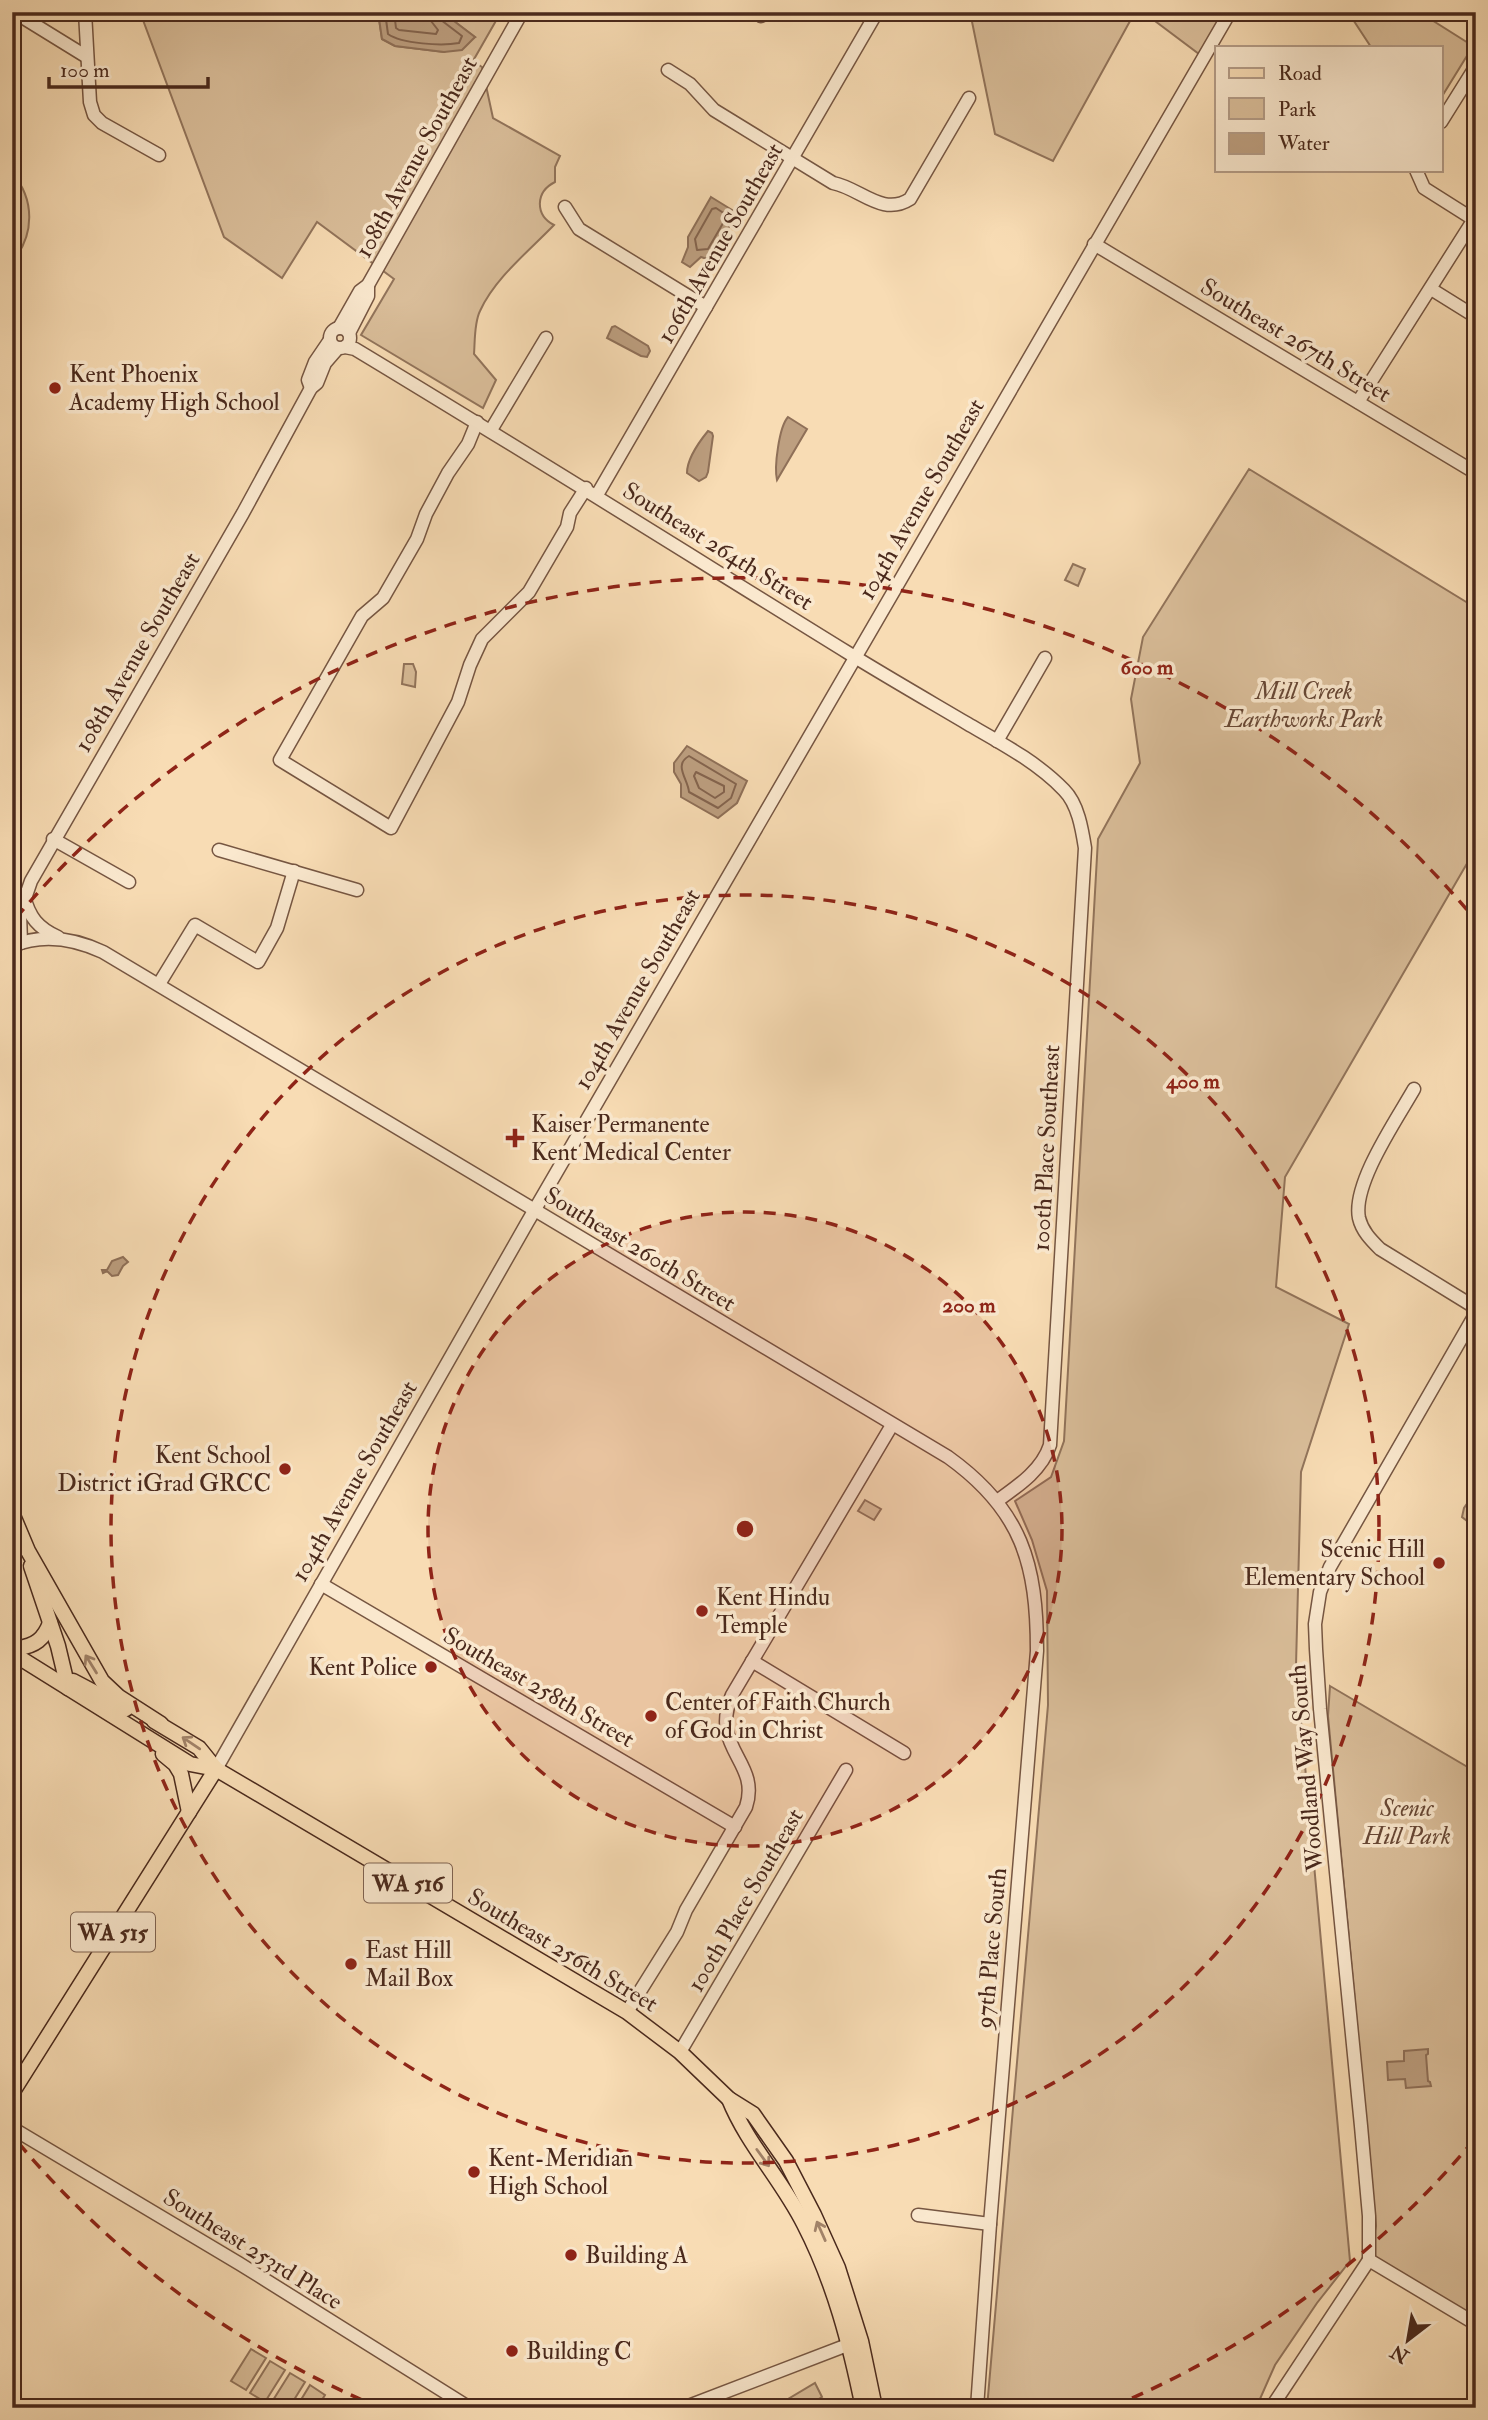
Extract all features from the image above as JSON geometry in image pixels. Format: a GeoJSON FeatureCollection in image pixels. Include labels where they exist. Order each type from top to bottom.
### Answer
{"type":"FeatureCollection","features":[{"type":"Feature","properties":{"kind":"main road","name":"WA 516"},"geometry":{"type":"LineString","coordinates":[[12,1513],[28,1551],[102,1681],[119,1697],[161,1724]]}},
{"type":"Feature","properties":{"kind":"main road","name":"WA 516"},"geometry":{"type":"LineString","coordinates":[[28,1551],[67,1682]]}},
{"type":"Feature","properties":{"kind":"main road"},"geometry":{"type":"LineString","coordinates":[[36,1582],[42,1585],[63,1624],[70,1626]]}},
{"type":"Feature","properties":{"kind":"main road"},"geometry":{"type":"LineString","coordinates":[[14,1648],[36,1643],[50,1623]]}},
{"type":"Feature","properties":{"kind":"main road","name":"Southeast 256th Street"},"geometry":{"type":"LineString","coordinates":[[14,1648],[150,1740],[190,1764],[216,1769],[628,2012],[680,2052],[729,2099],[753,2114],[786,2161],[838,2268],[855,2343]]}},
{"type":"Feature","properties":{"kind":"main road","name":"Southeast 256th Street"},"geometry":{"type":"LineString","coordinates":[[67,1682],[161,1724],[199,1748],[216,1769]]}},
{"type":"Feature","properties":{"kind":"main road"},"geometry":{"type":"LineString","coordinates":[[150,1740],[175,1764],[181,1774],[189,1812]]}},
{"type":"Feature","properties":{"kind":"main road","name":"104th Avenue Southeast"},"geometry":{"type":"LineString","coordinates":[[12,2093],[216,1769]]}},
{"type":"Feature","properties":{"kind":"main road","name":"WA 516"},"geometry":{"type":"LineString","coordinates":[[855,2343],[863,2408]]}},
{"type":"Feature","properties":{"kind":"main road","name":"WA 516"},"geometry":{"type":"LineString","coordinates":[[855,2343],[875,2408]]}},
{"type":"Feature","properties":{"kind":"street"},"geometry":{"type":"LineString","coordinates":[[14,12],[87,57]]}},
{"type":"Feature","properties":{"kind":"street"},"geometry":{"type":"LineString","coordinates":[[85,12],[90,102],[94,115],[102,123],[159,155]]}},
{"type":"Feature","properties":{"kind":"street","name":"108th Avenue Southeast"},"geometry":{"type":"LineString","coordinates":[[21,943],[18,893],[53,839],[243,513],[311,388],[308,380],[315,362],[344,341],[368,296],[368,285],[522,12]]}},
{"type":"Feature","properties":{"kind":"street","name":"106th Avenue Southeast"},"geometry":{"type":"LineString","coordinates":[[477,422],[468,444],[448,473],[426,514],[417,539],[383,598],[362,616],[280,760],[391,828],[458,702],[482,639],[529,592],[567,527],[570,513],[591,492],[706,307],[877,12]]}},
{"type":"Feature","properties":{"kind":"street","name":"104th Avenue Southeast"},"geometry":{"type":"LineString","coordinates":[[216,1769],[534,1209],[1230,12]]}},
{"type":"Feature","properties":{"kind":"street"},"geometry":{"type":"LineString","coordinates":[[1442,120],[1476,66]]}},
{"type":"Feature","properties":{"kind":"street"},"geometry":{"type":"LineString","coordinates":[[668,70],[690,84],[714,110],[833,183],[845,185],[878,203],[897,205],[910,199],[969,98]]}},
{"type":"Feature","properties":{"kind":"street"},"geometry":{"type":"LineString","coordinates":[[1358,402],[1475,217],[1429,191],[1417,174]]}},
{"type":"Feature","properties":{"kind":"street"},"geometry":{"type":"LineString","coordinates":[[565,207],[579,229],[706,307]]}},
{"type":"Feature","properties":{"kind":"street","name":"Southeast 267th Street"},"geometry":{"type":"LineString","coordinates":[[1094,244],[1476,473]]}},
{"type":"Feature","properties":{"kind":"street"},"geometry":{"type":"LineString","coordinates":[[1430,289],[1476,317]]}},
{"type":"Feature","properties":{"kind":"street"},"geometry":{"type":"LineString","coordinates":[[491,430],[546,338]]}},
{"type":"Feature","properties":{"kind":"street","name":"Southeast 264th Street"},"geometry":{"type":"LineString","coordinates":[[344,341],[997,741],[1034,764],[1056,783]]}},
{"type":"Feature","properties":{"kind":"street"},"geometry":{"type":"LineString","coordinates":[[997,741],[1045,658]]}},
{"type":"Feature","properties":{"kind":"street","name":"100th Place Southeast"},"geometry":{"type":"LineString","coordinates":[[997,1501],[1037,1468],[1047,1456],[1050,1445],[1085,848],[1083,832],[1072,802],[1056,783]]}},
{"type":"Feature","properties":{"kind":"street"},"geometry":{"type":"LineString","coordinates":[[53,839],[129,882]]}},
{"type":"Feature","properties":{"kind":"street"},"geometry":{"type":"LineString","coordinates":[[219,850],[357,890]]}},
{"type":"Feature","properties":{"kind":"street"},"geometry":{"type":"LineString","coordinates":[[159,984],[195,925],[258,962],[277,928],[294,871]]}},
{"type":"Feature","properties":{"kind":"street"},"geometry":{"type":"LineString","coordinates":[[18,893],[37,925],[61,939]]}},
{"type":"Feature","properties":{"kind":"street","name":"Southeast 260th Street"},"geometry":{"type":"LineString","coordinates":[[21,943],[61,939],[87,944],[159,984],[948,1457],[971,1473],[997,1501]]}},
{"type":"Feature","properties":{"kind":"street"},"geometry":{"type":"LineString","coordinates":[[1413,1089],[1365,1179],[1359,1198],[1359,1219],[1368,1236],[1380,1249],[1476,1308]]}},
{"type":"Feature","properties":{"kind":"street","name":"Woodland Way South"},"geometry":{"type":"LineString","coordinates":[[1369,2260],[1369,2216],[1320,1709],[1315,1624],[1320,1592],[1330,1567],[1476,1313]]}},
{"type":"Feature","properties":{"kind":"street"},"geometry":{"type":"LineString","coordinates":[[628,2012],[677,1932],[686,1910],[746,1807],[749,1790],[743,1766],[726,1734],[725,1715],[732,1695],[892,1425]]}},
{"type":"Feature","properties":{"kind":"street","name":"97th Place South"},"geometry":{"type":"LineString","coordinates":[[977,2408],[989,2224],[1037,1651],[1037,1612],[1032,1577],[1011,1520],[997,1501]]}},
{"type":"Feature","properties":{"kind":"street","name":"Southeast 258th Street"},"geometry":{"type":"LineString","coordinates":[[321,1584],[736,1827]]}},
{"type":"Feature","properties":{"kind":"street"},"geometry":{"type":"LineString","coordinates":[[752,1661],[904,1753]]}},
{"type":"Feature","properties":{"kind":"street","name":"100th Place Southeast"},"geometry":{"type":"LineString","coordinates":[[680,2052],[846,1770]]}},
{"type":"Feature","properties":{"kind":"street","name":"Southeast 253rd Place"},"geometry":{"type":"LineString","coordinates":[[12,2128],[236,2261],[470,2408]]}},
{"type":"Feature","properties":{"kind":"street"},"geometry":{"type":"LineString","coordinates":[[918,2215],[989,2224]]}},
{"type":"Feature","properties":{"kind":"street"},"geometry":{"type":"LineString","coordinates":[[1271,2408],[1369,2260],[1476,2324]]}},
{"type":"Feature","properties":{"kind":"street"},"geometry":{"type":"LineString","coordinates":[[682,2408],[855,2343]]}},
{"type":"Feature","properties":{"kind":"green space"},"geometry":{"type":"Polygon","coordinates":[[[140,12],[378,12],[382,39],[395,46],[444,52],[475,37],[442,12],[501,12],[473,61],[482,67],[493,118],[560,156],[555,167],[555,182],[548,186],[540,204],[543,215],[554,225],[503,276],[486,299],[478,316],[474,354],[496,380],[483,408],[361,335],[394,279],[317,222],[282,278],[224,237],[140,12]]]}},
{"type":"Feature","properties":{"kind":"green space"},"geometry":{"type":"Polygon","coordinates":[[[970,12],[1135,12],[1053,161],[995,134],[970,12]]]}},
{"type":"Feature","properties":{"kind":"green space"},"geometry":{"type":"Polygon","coordinates":[[[1143,12],[1230,12],[1203,57],[1143,12]]]}},
{"type":"Feature","properties":{"kind":"green space"},"geometry":{"type":"Polygon","coordinates":[[[1348,12],[1419,12],[1473,46],[1442,96],[1442,46],[1370,46],[1348,12]]]}},
{"type":"Feature","properties":{"kind":"green space"},"geometry":{"type":"Polygon","coordinates":[[[12,173],[25,194],[29,217],[25,240],[12,262],[12,238],[16,222],[12,173]]]}},
{"type":"Feature","properties":{"kind":"green space","name":"Mill Creek Earthworks Park"},"geometry":{"type":"Polygon","coordinates":[[[1249,469],[1476,608],[1476,848],[1285,1177],[1276,1287],[1349,1324],[1301,1472],[1296,1666],[1350,2261],[1317,2303],[1275,2365],[1256,2408],[987,2408],[1048,1705],[1047,1591],[1032,1540],[1015,1501],[1051,1477],[1064,1441],[1098,839],[1140,763],[1131,699],[1143,637],[1249,469]]]}},
{"type":"Feature","properties":{"kind":"green space"},"geometry":{"type":"Polygon","coordinates":[[[1073,564],[1085,569],[1078,586],[1065,580],[1073,564]]]}},
{"type":"Feature","properties":{"kind":"green space"},"geometry":{"type":"Polygon","coordinates":[[[404,664],[413,664],[416,672],[415,687],[402,684],[404,664]]]}},
{"type":"Feature","properties":{"kind":"green space"},"geometry":{"type":"Polygon","coordinates":[[[1476,1491],[1476,1528],[1462,1517],[1464,1508],[1476,1491]]]}},
{"type":"Feature","properties":{"kind":"green space"},"geometry":{"type":"Polygon","coordinates":[[[865,1500],[881,1509],[874,1520],[858,1511],[865,1500]]]}},
{"type":"Feature","properties":{"kind":"green space","name":"Scenic Hill Park"},"geometry":{"type":"Polygon","coordinates":[[[1330,1686],[1476,1772],[1476,2324],[1369,2260],[1376,2226],[1328,1716],[1330,1686]]]}},
{"type":"Feature","properties":{"kind":"green space"},"geometry":{"type":"Polygon","coordinates":[[[251,2349],[266,2358],[246,2390],[231,2381],[251,2349]]]}},
{"type":"Feature","properties":{"kind":"green space"},"geometry":{"type":"Polygon","coordinates":[[[270,2361],[285,2370],[265,2402],[250,2393],[270,2361]]]}},
{"type":"Feature","properties":{"kind":"green space"},"geometry":{"type":"Polygon","coordinates":[[[290,2373],[305,2382],[289,2408],[275,2408],[270,2405],[290,2373]]]}},
{"type":"Feature","properties":{"kind":"green space"},"geometry":{"type":"Polygon","coordinates":[[[815,2383],[822,2397],[809,2405],[820,2408],[773,2408],[815,2383]]]}},
{"type":"Feature","properties":{"kind":"green space"},"geometry":{"type":"Polygon","coordinates":[[[310,2385],[325,2395],[317,2408],[296,2408],[310,2385]]]}},
{"type":"Feature","properties":{"kind":"water"},"geometry":{"type":"Polygon","coordinates":[[[378,12],[442,12],[475,37],[462,50],[444,52],[395,46],[382,39],[378,12]]]}},
{"type":"Feature","properties":{"kind":"water"},"geometry":{"type":"Polygon","coordinates":[[[711,197],[737,213],[710,260],[701,257],[690,267],[682,262],[688,247],[688,237],[711,197]]]}},
{"type":"Feature","properties":{"kind":"water"},"geometry":{"type":"Polygon","coordinates":[[[615,326],[648,346],[650,351],[647,357],[607,338],[615,326]]]}},
{"type":"Feature","properties":{"kind":"water"},"geometry":{"type":"Polygon","coordinates":[[[788,417],[807,429],[777,480],[778,447],[788,417]]]}},
{"type":"Feature","properties":{"kind":"water"},"geometry":{"type":"Polygon","coordinates":[[[708,431],[713,436],[708,472],[706,477],[699,481],[687,473],[694,451],[708,431]]]}},
{"type":"Feature","properties":{"kind":"water"},"geometry":{"type":"Polygon","coordinates":[[[687,746],[747,781],[737,803],[718,818],[681,797],[681,784],[674,772],[674,763],[687,746]]]}},
{"type":"Feature","properties":{"kind":"water"},"geometry":{"type":"Polygon","coordinates":[[[123,1257],[128,1262],[118,1275],[112,1276],[107,1271],[103,1273],[102,1270],[107,1270],[112,1261],[123,1257]]]}},
{"type":"Feature","properties":{"kind":"water"},"geometry":{"type":"Polygon","coordinates":[[[1428,2049],[1428,2081],[1431,2086],[1406,2088],[1405,2079],[1388,2080],[1387,2062],[1404,2061],[1404,2051],[1428,2049]]]}},
{"type":"Feature","properties":{"kind":"place","name":"Kent Phoenix Academy High School"},"geometry":{"type":"Point","coordinates":[55,388]}},
{"type":"Feature","properties":{"kind":"place","name":"Kaiser Permanente Kent Medical Center"},"geometry":{"type":"Point","coordinates":[515,1138]}},
{"type":"Feature","properties":{"kind":"place","name":"Kent School District iGrad GRCC"},"geometry":{"type":"Point","coordinates":[285,1469]}},
{"type":"Feature","properties":{"kind":"place","name":"Scenic Hill Elementary School"},"geometry":{"type":"Point","coordinates":[1439,1563]}},
{"type":"Feature","properties":{"kind":"place","name":"Kent Hindu Temple"},"geometry":{"type":"Point","coordinates":[702,1611]}},
{"type":"Feature","properties":{"kind":"place","name":"Kent Police"},"geometry":{"type":"Point","coordinates":[431,1667]}},
{"type":"Feature","properties":{"kind":"place","name":"Center of Faith Church of God in Christ"},"geometry":{"type":"Point","coordinates":[651,1716]}},
{"type":"Feature","properties":{"kind":"place","name":"East Hill Mail Box"},"geometry":{"type":"Point","coordinates":[351,1964]}},
{"type":"Feature","properties":{"kind":"place","name":"Kent-Meridian High School"},"geometry":{"type":"Point","coordinates":[474,2172]}},
{"type":"Feature","properties":{"kind":"place","name":"Building A"},"geometry":{"type":"Point","coordinates":[571,2255]}},
{"type":"Feature","properties":{"kind":"place","name":"Building C"},"geometry":{"type":"Point","coordinates":[512,2351]}}]}
